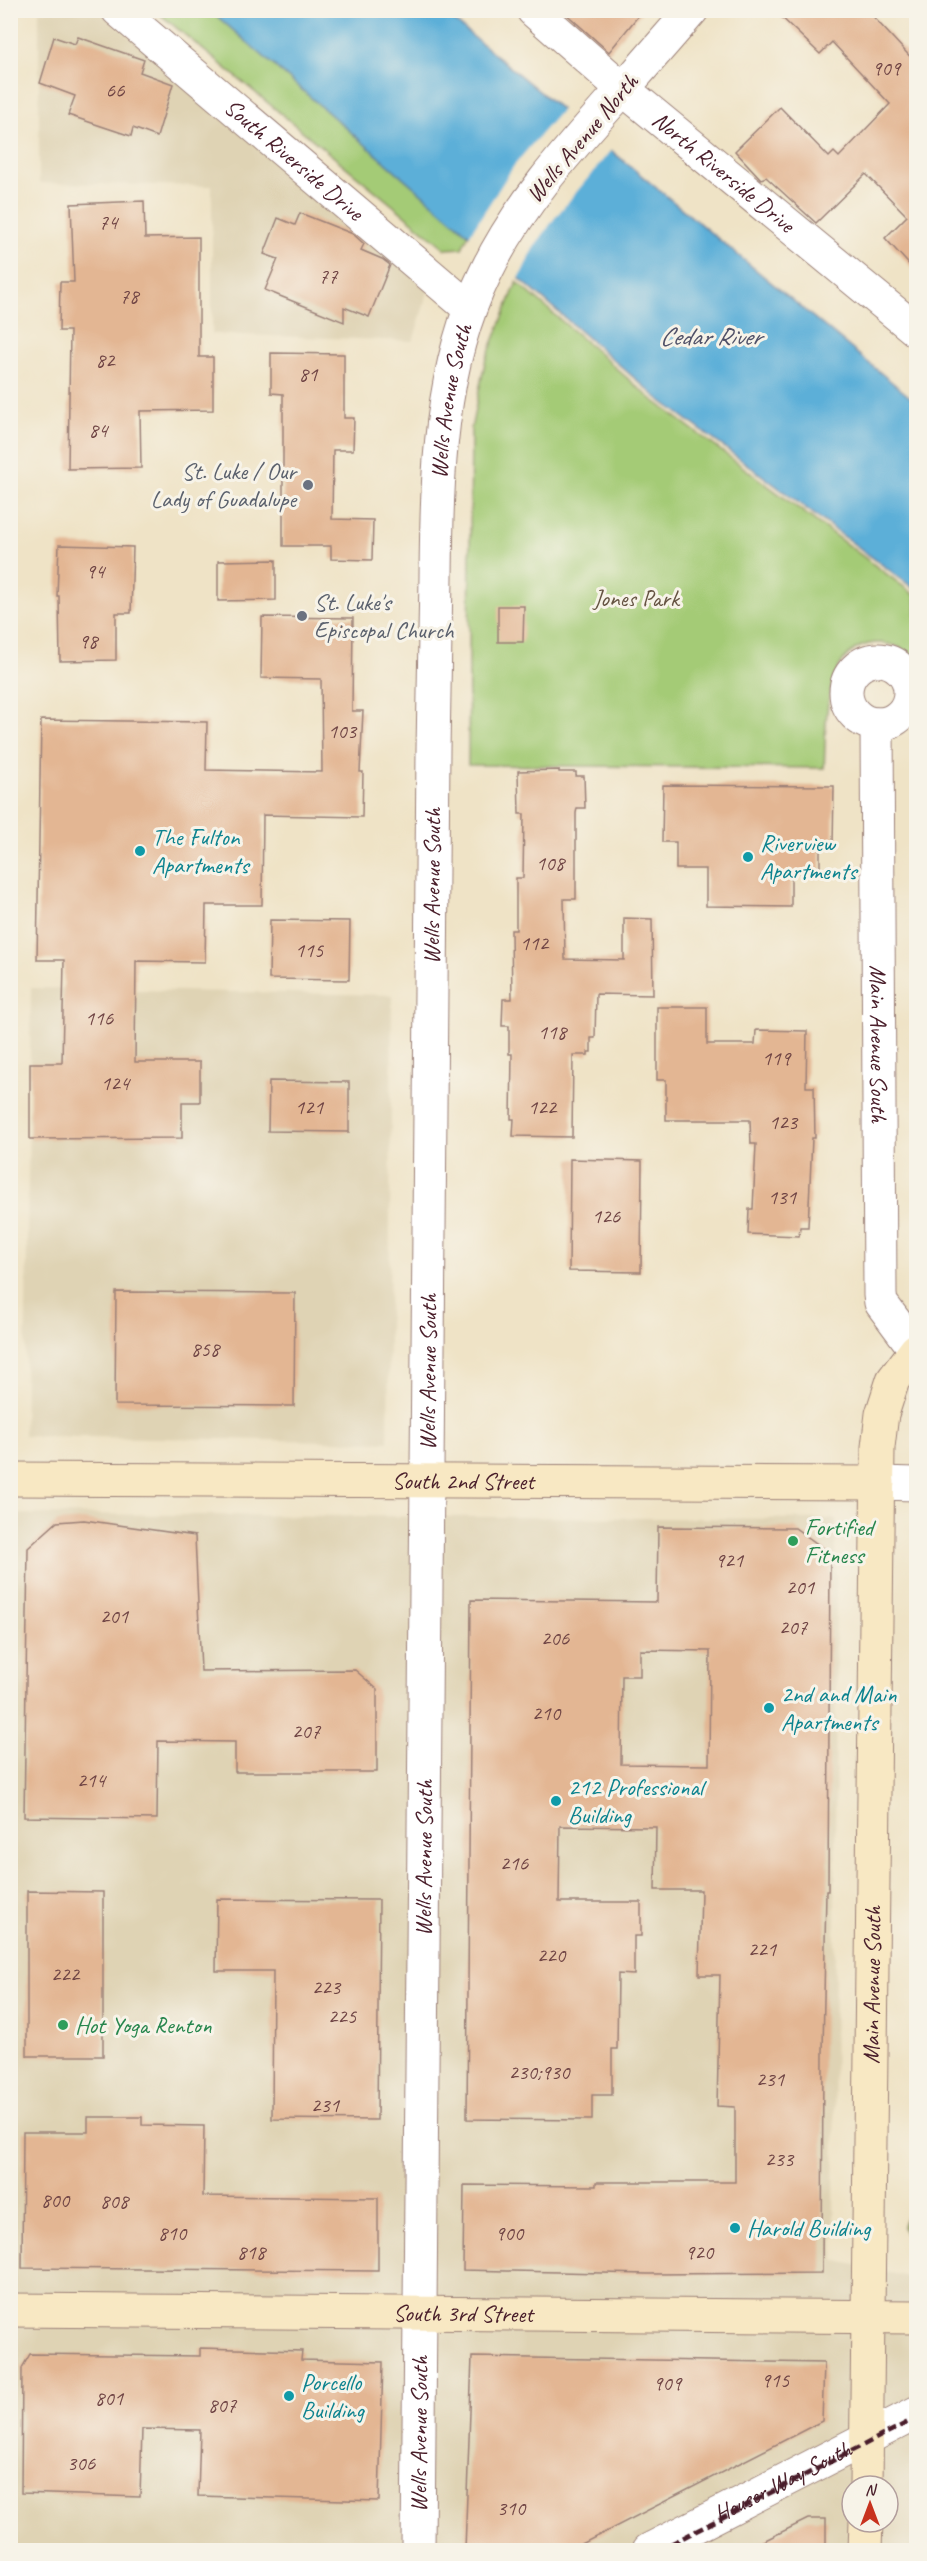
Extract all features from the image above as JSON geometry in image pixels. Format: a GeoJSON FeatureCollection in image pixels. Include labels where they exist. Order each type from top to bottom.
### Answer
{"type":"FeatureCollection","features":[{"type":"Feature","properties":{"kind":"main road","name":"Main Avenue South"},"geometry":{"type":"LineString","coordinates":[[866,2474],[878,1447],[882,1413],[893,1380],[916,1350]]}},
{"type":"Feature","properties":{"kind":"main road","name":"South 2nd Street"},"geometry":{"type":"LineString","coordinates":[[10,1479],[878,1483]]}},
{"type":"Feature","properties":{"kind":"main road","name":"South 3rd Street"},"geometry":{"type":"LineString","coordinates":[[10,2310],[916,2317]]}},
{"type":"Feature","properties":{"kind":"main road"},"geometry":{"type":"LineString","coordinates":[[865,2550],[866,2534]]}},
{"type":"Feature","properties":{"kind":"street","name":"South Riverside Drive"},"geometry":{"type":"LineString","coordinates":[[118,10],[470,308]]}},
{"type":"Feature","properties":{"kind":"street","name":"North Riverside Drive"},"geometry":{"type":"LineString","coordinates":[[533,10],[614,98],[916,330]]}},
{"type":"Feature","properties":{"kind":"street","name":"Wells Avenue North"},"geometry":{"type":"LineString","coordinates":[[484,274],[532,195],[692,10]]}},
{"type":"Feature","properties":{"kind":"street","name":"Wells Avenue South"},"geometry":{"type":"LineString","coordinates":[[418,2550],[437,513],[443,415],[470,308],[484,274]]}},
{"type":"Feature","properties":{"kind":"street","name":"Main Avenue South"},"geometry":{"type":"LineString","coordinates":[[877,724],[880,1295],[881,1303],[916,1350]]}},
{"type":"Feature","properties":{"kind":"street","name":"South 2nd Street"},"geometry":{"type":"LineString","coordinates":[[878,1483],[916,1484]]}},
{"type":"Feature","properties":{"kind":"street","name":"Houser Way South"},"geometry":{"type":"LineString","coordinates":[[649,2550],[916,2413]]}},
{"type":"Feature","properties":{"kind":"shaded area"},"geometry":{"type":"Polygon","coordinates":[[[39,11],[99,11],[429,289],[413,341],[212,334],[212,186],[39,183],[39,11]]]}},
{"type":"Feature","properties":{"kind":"shaded area"},"geometry":{"type":"Polygon","coordinates":[[[31,988],[392,995],[388,1442],[24,1436],[31,988]]]}},
{"type":"Feature","properties":{"kind":"shaded area"},"geometry":{"type":"Polygon","coordinates":[[[11,1514],[836,1519],[834,2260],[916,2279],[916,2550],[11,2550],[11,1514]]]}},
{"type":"Feature","properties":{"kind":"green space"},"geometry":{"type":"Polygon","coordinates":[[[156,11],[211,11],[469,234],[462,248],[446,249],[156,11]]]}},
{"type":"Feature","properties":{"kind":"green space","name":"Jones Park"},"geometry":{"type":"Polygon","coordinates":[[[517,282],[649,397],[916,596],[916,660],[908,652],[898,647],[875,643],[857,648],[844,659],[835,674],[827,712],[824,768],[468,765],[471,429],[485,362],[517,282]]]}},
{"type":"Feature","properties":{"kind":"green space"},"geometry":{"type":"Polygon","coordinates":[[[915,2148],[916,2259],[912,2254],[903,2226],[914,2194],[915,2148]]]}},
{"type":"Feature","properties":{"kind":"water","name":"Cedar River"},"geometry":{"type":"Polygon","coordinates":[[[211,11],[442,11],[916,402],[916,590],[655,396],[211,11]]]}},
{"type":"Feature","properties":{"kind":"pier"},"geometry":{"type":"Polygon","coordinates":[[[564,107],[613,148],[554,219],[533,249],[518,281],[468,237],[515,164],[564,107]]]}},
{"type":"Feature","properties":{"kind":"building"},"geometry":{"type":"Polygon","coordinates":[[[562,10],[643,10],[609,52],[562,10]]]}},
{"type":"Feature","properties":{"kind":"building"},"geometry":{"type":"Polygon","coordinates":[[[774,10],[867,10],[916,63],[916,272],[885,238],[907,216],[866,174],[816,223],[766,177],[761,179],[735,151],[780,107],[829,157],[834,152],[839,157],[890,104],[832,42],[820,54],[774,10]]]}},
{"type":"Feature","properties":{"kind":"building"},"geometry":{"type":"Polygon","coordinates":[[[54,37],[75,44],[78,37],[144,60],[140,72],[173,84],[157,137],[133,128],[131,136],[68,115],[75,96],[40,83],[54,37]]]}},
{"type":"Feature","properties":{"kind":"building"},"geometry":{"type":"Polygon","coordinates":[[[144,201],[145,238],[199,237],[199,357],[213,357],[213,410],[140,411],[141,468],[68,469],[70,331],[59,331],[60,282],[74,282],[71,204],[144,201]]]}},
{"type":"Feature","properties":{"kind":"building"},"geometry":{"type":"Polygon","coordinates":[[[300,213],[353,234],[364,244],[361,250],[390,265],[369,317],[344,307],[344,322],[265,290],[278,259],[264,254],[278,218],[295,225],[300,213]]]}},
{"type":"Feature","properties":{"kind":"building","name":"St. Luke / Our Lady of Guadalupe"},"geometry":{"type":"Polygon","coordinates":[[[271,353],[344,354],[344,418],[354,418],[353,450],[333,450],[332,519],[373,520],[372,560],[331,559],[331,546],[283,546],[283,394],[271,393],[271,353]]]}},
{"type":"Feature","properties":{"kind":"building"},"geometry":{"type":"Polygon","coordinates":[[[59,545],[133,547],[131,613],[116,613],[116,660],[60,661],[59,596],[57,596],[59,545]]]}},
{"type":"Feature","properties":{"kind":"building"},"geometry":{"type":"Polygon","coordinates":[[[276,560],[276,600],[218,601],[218,561],[276,560]]]}},
{"type":"Feature","properties":{"kind":"building"},"geometry":{"type":"Polygon","coordinates":[[[498,606],[524,606],[523,642],[498,642],[498,606]]]}},
{"type":"Feature","properties":{"kind":"building"},"geometry":{"type":"Polygon","coordinates":[[[262,617],[353,618],[352,711],[363,711],[360,772],[363,772],[362,817],[263,815],[262,905],[206,905],[205,962],[136,961],[135,1062],[200,1062],[200,1102],[182,1102],[182,1138],[30,1139],[30,1063],[62,1063],[64,960],[37,960],[41,720],[207,722],[206,770],[322,772],[321,679],[261,678],[262,617]]]}},
{"type":"Feature","properties":{"kind":"building"},"geometry":{"type":"Polygon","coordinates":[[[559,770],[559,772],[576,772],[576,776],[584,776],[585,808],[577,808],[576,813],[576,899],[564,899],[565,959],[624,960],[624,918],[652,919],[653,995],[596,994],[595,1038],[591,1038],[591,1052],[588,1052],[588,1055],[573,1055],[572,1137],[513,1136],[512,1054],[509,1054],[509,1026],[502,1026],[503,999],[512,999],[511,930],[516,930],[516,878],[523,878],[524,814],[519,814],[518,771],[559,770]]]}},
{"type":"Feature","properties":{"kind":"building","name":"Riverview Apartments"},"geometry":{"type":"Polygon","coordinates":[[[663,785],[834,786],[833,846],[820,846],[820,872],[791,872],[791,907],[706,906],[706,869],[676,869],[676,842],[662,842],[663,785]]]}},
{"type":"Feature","properties":{"kind":"building"},"geometry":{"type":"Polygon","coordinates":[[[270,920],[350,921],[349,980],[269,979],[270,920]]]}},
{"type":"Feature","properties":{"kind":"building"},"geometry":{"type":"Polygon","coordinates":[[[657,1007],[707,1007],[707,1044],[755,1044],[756,1030],[807,1031],[806,1087],[814,1087],[815,1138],[812,1138],[808,1227],[800,1227],[799,1236],[748,1234],[749,1209],[753,1209],[756,1144],[751,1144],[750,1120],[666,1120],[666,1080],[657,1080],[657,1007]]]}},
{"type":"Feature","properties":{"kind":"building"},"geometry":{"type":"Polygon","coordinates":[[[269,1081],[349,1082],[349,1132],[268,1131],[269,1081]]]}},
{"type":"Feature","properties":{"kind":"building"},"geometry":{"type":"Polygon","coordinates":[[[570,1159],[642,1161],[641,1272],[569,1271],[570,1159]]]}},
{"type":"Feature","properties":{"kind":"building"},"geometry":{"type":"Polygon","coordinates":[[[116,1292],[295,1293],[294,1406],[115,1405],[116,1292]]]}},
{"type":"Feature","properties":{"kind":"building"},"geometry":{"type":"Polygon","coordinates":[[[84,1520],[195,1536],[201,1671],[355,1670],[377,1689],[377,1772],[235,1772],[235,1742],[158,1741],[157,1819],[24,1817],[28,1548],[57,1522],[84,1520]]]}},
{"type":"Feature","properties":{"kind":"building"},"geometry":{"type":"Polygon","coordinates":[[[658,1527],[795,1528],[830,1553],[822,2273],[648,2274],[463,2270],[464,2185],[596,2186],[596,2182],[735,2182],[735,2107],[717,2106],[720,1975],[699,1975],[701,1890],[655,1890],[656,1827],[560,1826],[559,1902],[641,1902],[641,1936],[634,1936],[634,1975],[618,1974],[617,2049],[612,2049],[612,2095],[592,2095],[592,2120],[467,2119],[471,1600],[657,1602],[658,1527]],[[640,1650],[640,1676],[622,1676],[621,1764],[709,1765],[710,1651],[640,1650]]]}},
{"type":"Feature","properties":{"kind":"building"},"geometry":{"type":"Polygon","coordinates":[[[27,1891],[103,1892],[103,2056],[27,2056],[27,1891]]]}},
{"type":"Feature","properties":{"kind":"building"},"geometry":{"type":"Polygon","coordinates":[[[217,1899],[379,1900],[377,2120],[272,2119],[273,1971],[216,1971],[217,1899]]]}},
{"type":"Feature","properties":{"kind":"building"},"geometry":{"type":"Polygon","coordinates":[[[88,2117],[142,2117],[142,2125],[204,2126],[203,2196],[378,2198],[378,2271],[22,2268],[23,2132],[88,2132],[88,2117]]]}},
{"type":"Feature","properties":{"kind":"building"},"geometry":{"type":"Polygon","coordinates":[[[200,2348],[302,2351],[301,2360],[383,2362],[379,2501],[198,2496],[200,2430],[142,2429],[140,2497],[21,2493],[22,2368],[30,2354],[200,2356],[200,2348]]]}},
{"type":"Feature","properties":{"kind":"building"},"geometry":{"type":"Polygon","coordinates":[[[472,2357],[824,2363],[822,2421],[570,2550],[465,2550],[472,2357]]]}},
{"type":"Feature","properties":{"kind":"building"},"geometry":{"type":"Polygon","coordinates":[[[808,2519],[826,2519],[826,2550],[745,2550],[808,2519]]]}},
{"type":"Feature","properties":{"kind":"railway"},"geometry":{"type":"LineString","coordinates":[[659,2550],[916,2418]]}},
{"type":"Feature","properties":{"kind":"place","name":"St. Luke / Our Lady of Guadalupe"},"geometry":{"type":"Point","coordinates":[308,485]}},
{"type":"Feature","properties":{"kind":"place","name":"St. Luke's Episcopal Church"},"geometry":{"type":"Point","coordinates":[302,616]}},
{"type":"Feature","properties":{"kind":"place","name":"The Fulton Apartments"},"geometry":{"type":"Point","coordinates":[140,851]}},
{"type":"Feature","properties":{"kind":"place","name":"Riverview Apartments"},"geometry":{"type":"Point","coordinates":[748,857]}},
{"type":"Feature","properties":{"kind":"place","name":"Fortified Fitness"},"geometry":{"type":"Point","coordinates":[793,1541]}},
{"type":"Feature","properties":{"kind":"place","name":"2nd and Main Apartments"},"geometry":{"type":"Point","coordinates":[769,1708]}},
{"type":"Feature","properties":{"kind":"place","name":"212 Professional Building"},"geometry":{"type":"Point","coordinates":[556,1801]}},
{"type":"Feature","properties":{"kind":"place","name":"Hot Yoga Renton"},"geometry":{"type":"Point","coordinates":[63,2025]}},
{"type":"Feature","properties":{"kind":"place","name":"Harold Building"},"geometry":{"type":"Point","coordinates":[735,2228]}},
{"type":"Feature","properties":{"kind":"place","name":"Porcello Building"},"geometry":{"type":"Point","coordinates":[289,2396]}}]}
